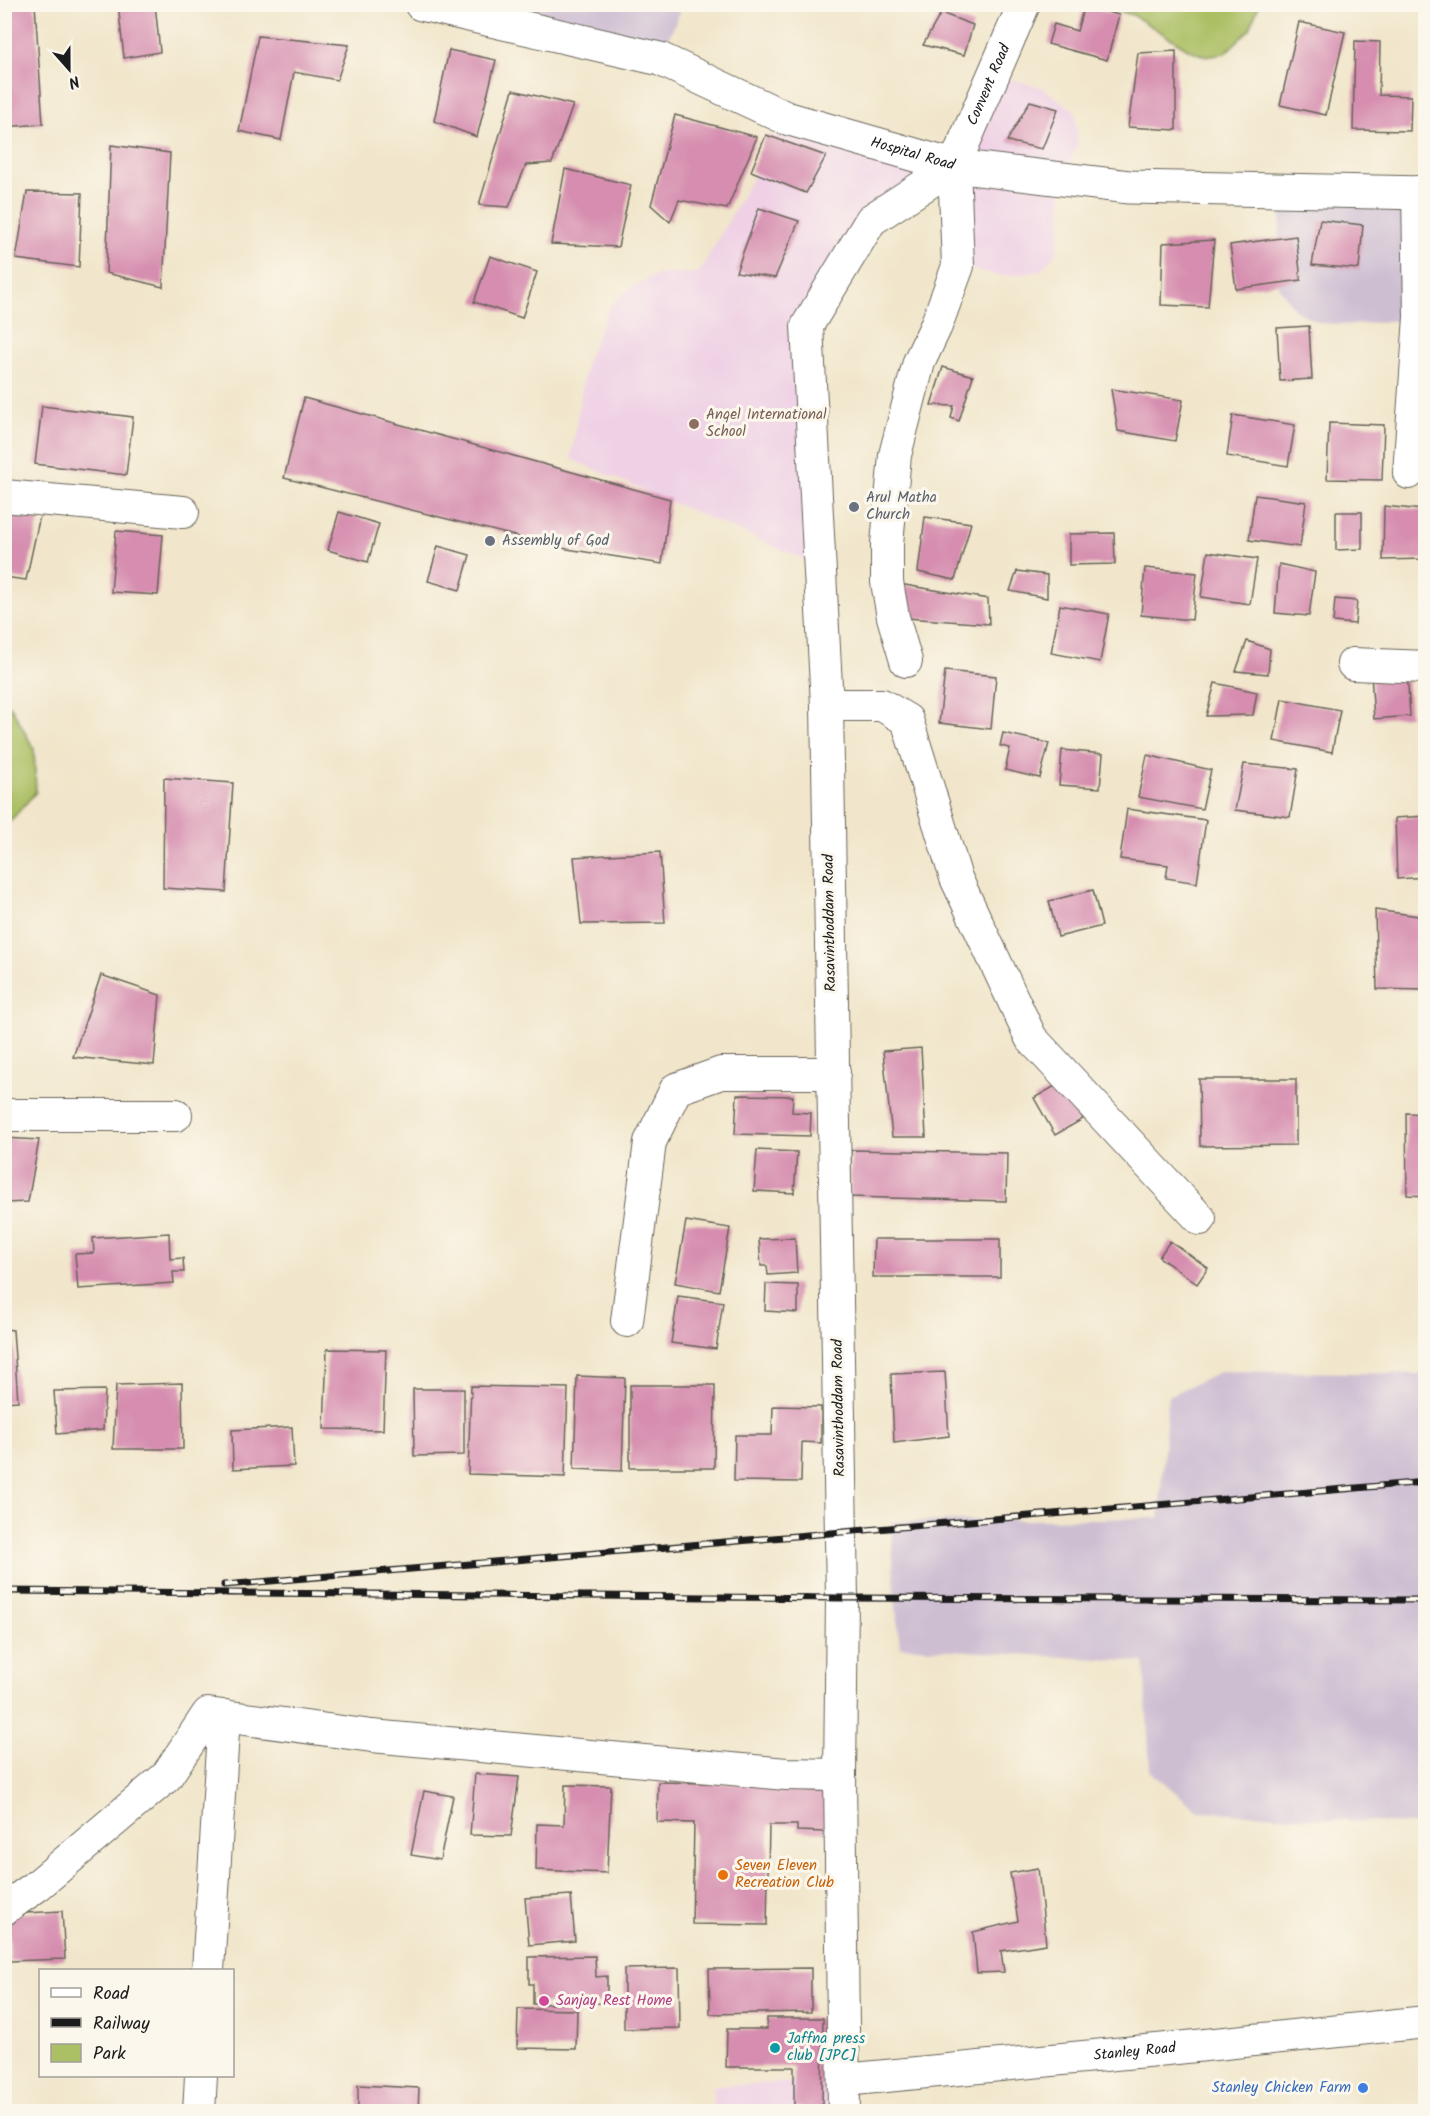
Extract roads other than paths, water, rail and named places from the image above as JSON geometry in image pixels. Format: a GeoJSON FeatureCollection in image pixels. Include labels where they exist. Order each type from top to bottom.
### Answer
{"type":"FeatureCollection","features":[{"type":"Feature","properties":{"kind":"street","name":"Hospital Road"},"geometry":{"type":"LineString","coordinates":[[421,4],[660,60],[786,118],[954,166],[1129,187],[1422,193]]}},
{"type":"Feature","properties":{"kind":"street","name":"Convent Road"},"geometry":{"type":"LineString","coordinates":[[954,166],[1024,4]]}},
{"type":"Feature","properties":{"kind":"street"},"geometry":{"type":"LineString","coordinates":[[906,661],[893,618],[887,582],[887,544],[895,455],[919,362],[936,326],[958,267],[954,166]]}},
{"type":"Feature","properties":{"kind":"street","name":"Rasavinthoddam Road"},"geometry":{"type":"LineString","coordinates":[[844,2112],[840,1775],[842,1598],[827,705],[807,326],[871,220],[954,166]]}},
{"type":"Feature","properties":{"kind":"street"},"geometry":{"type":"LineString","coordinates":[[1409,472],[1420,317],[1422,193]]}},
{"type":"Feature","properties":{"kind":"street"},"geometry":{"type":"LineString","coordinates":[[4,496],[183,512]]}},
{"type":"Feature","properties":{"kind":"street"},"geometry":{"type":"LineString","coordinates":[[1353,664],[1425,667]]}},
{"type":"Feature","properties":{"kind":"street"},"geometry":{"type":"LineString","coordinates":[[827,705],[882,705],[907,720],[956,878],[1031,1038],[1200,1219]]}},
{"type":"Feature","properties":{"kind":"street"},"geometry":{"type":"LineString","coordinates":[[627,1321],[650,1142],[676,1089],[721,1073],[834,1073]]}},
{"type":"Feature","properties":{"kind":"street"},"geometry":{"type":"LineString","coordinates":[[4,1115],[176,1115]]}},
{"type":"Feature","properties":{"kind":"street"},"geometry":{"type":"LineString","coordinates":[[4,1909],[38,1885],[166,1777],[208,1714],[372,1736],[786,1774],[840,1775]]}},
{"type":"Feature","properties":{"kind":"street"},"geometry":{"type":"LineString","coordinates":[[208,1969],[224,1716]]}},
{"type":"Feature","properties":{"kind":"street","name":"Stanley Road"},"geometry":{"type":"LineString","coordinates":[[844,2080],[1425,2022]]}},
{"type":"Feature","properties":{"kind":"street"},"geometry":{"type":"LineString","coordinates":[[199,2112],[201,2077]]}},
{"type":"Feature","properties":{"kind":"railway"},"geometry":{"type":"LineString","coordinates":[[224,1585],[1426,1482]]}},
{"type":"Feature","properties":{"kind":"railway"},"geometry":{"type":"LineString","coordinates":[[4,1591],[1426,1600]]}},
{"type":"Feature","properties":{"kind":"place","name":"Angel International School"},"geometry":{"type":"Point","coordinates":[694,424]}},
{"type":"Feature","properties":{"kind":"place","name":"Arul Matha Church"},"geometry":{"type":"Point","coordinates":[854,507]}},
{"type":"Feature","properties":{"kind":"place","name":"Assembly of God"},"geometry":{"type":"Point","coordinates":[490,541]}},
{"type":"Feature","properties":{"kind":"place","name":"Seven Eleven Recreation Club"},"geometry":{"type":"Point","coordinates":[723,1875]}},
{"type":"Feature","properties":{"kind":"place","name":"Sanjay Rest Home"},"geometry":{"type":"Point","coordinates":[544,2001]}},
{"type":"Feature","properties":{"kind":"place","name":"Jaffna press club [JPC]"},"geometry":{"type":"Point","coordinates":[775,2048]}},
{"type":"Feature","properties":{"kind":"place","name":"Stanley Chicken Farm"},"geometry":{"type":"Point","coordinates":[1363,2088]}}]}
